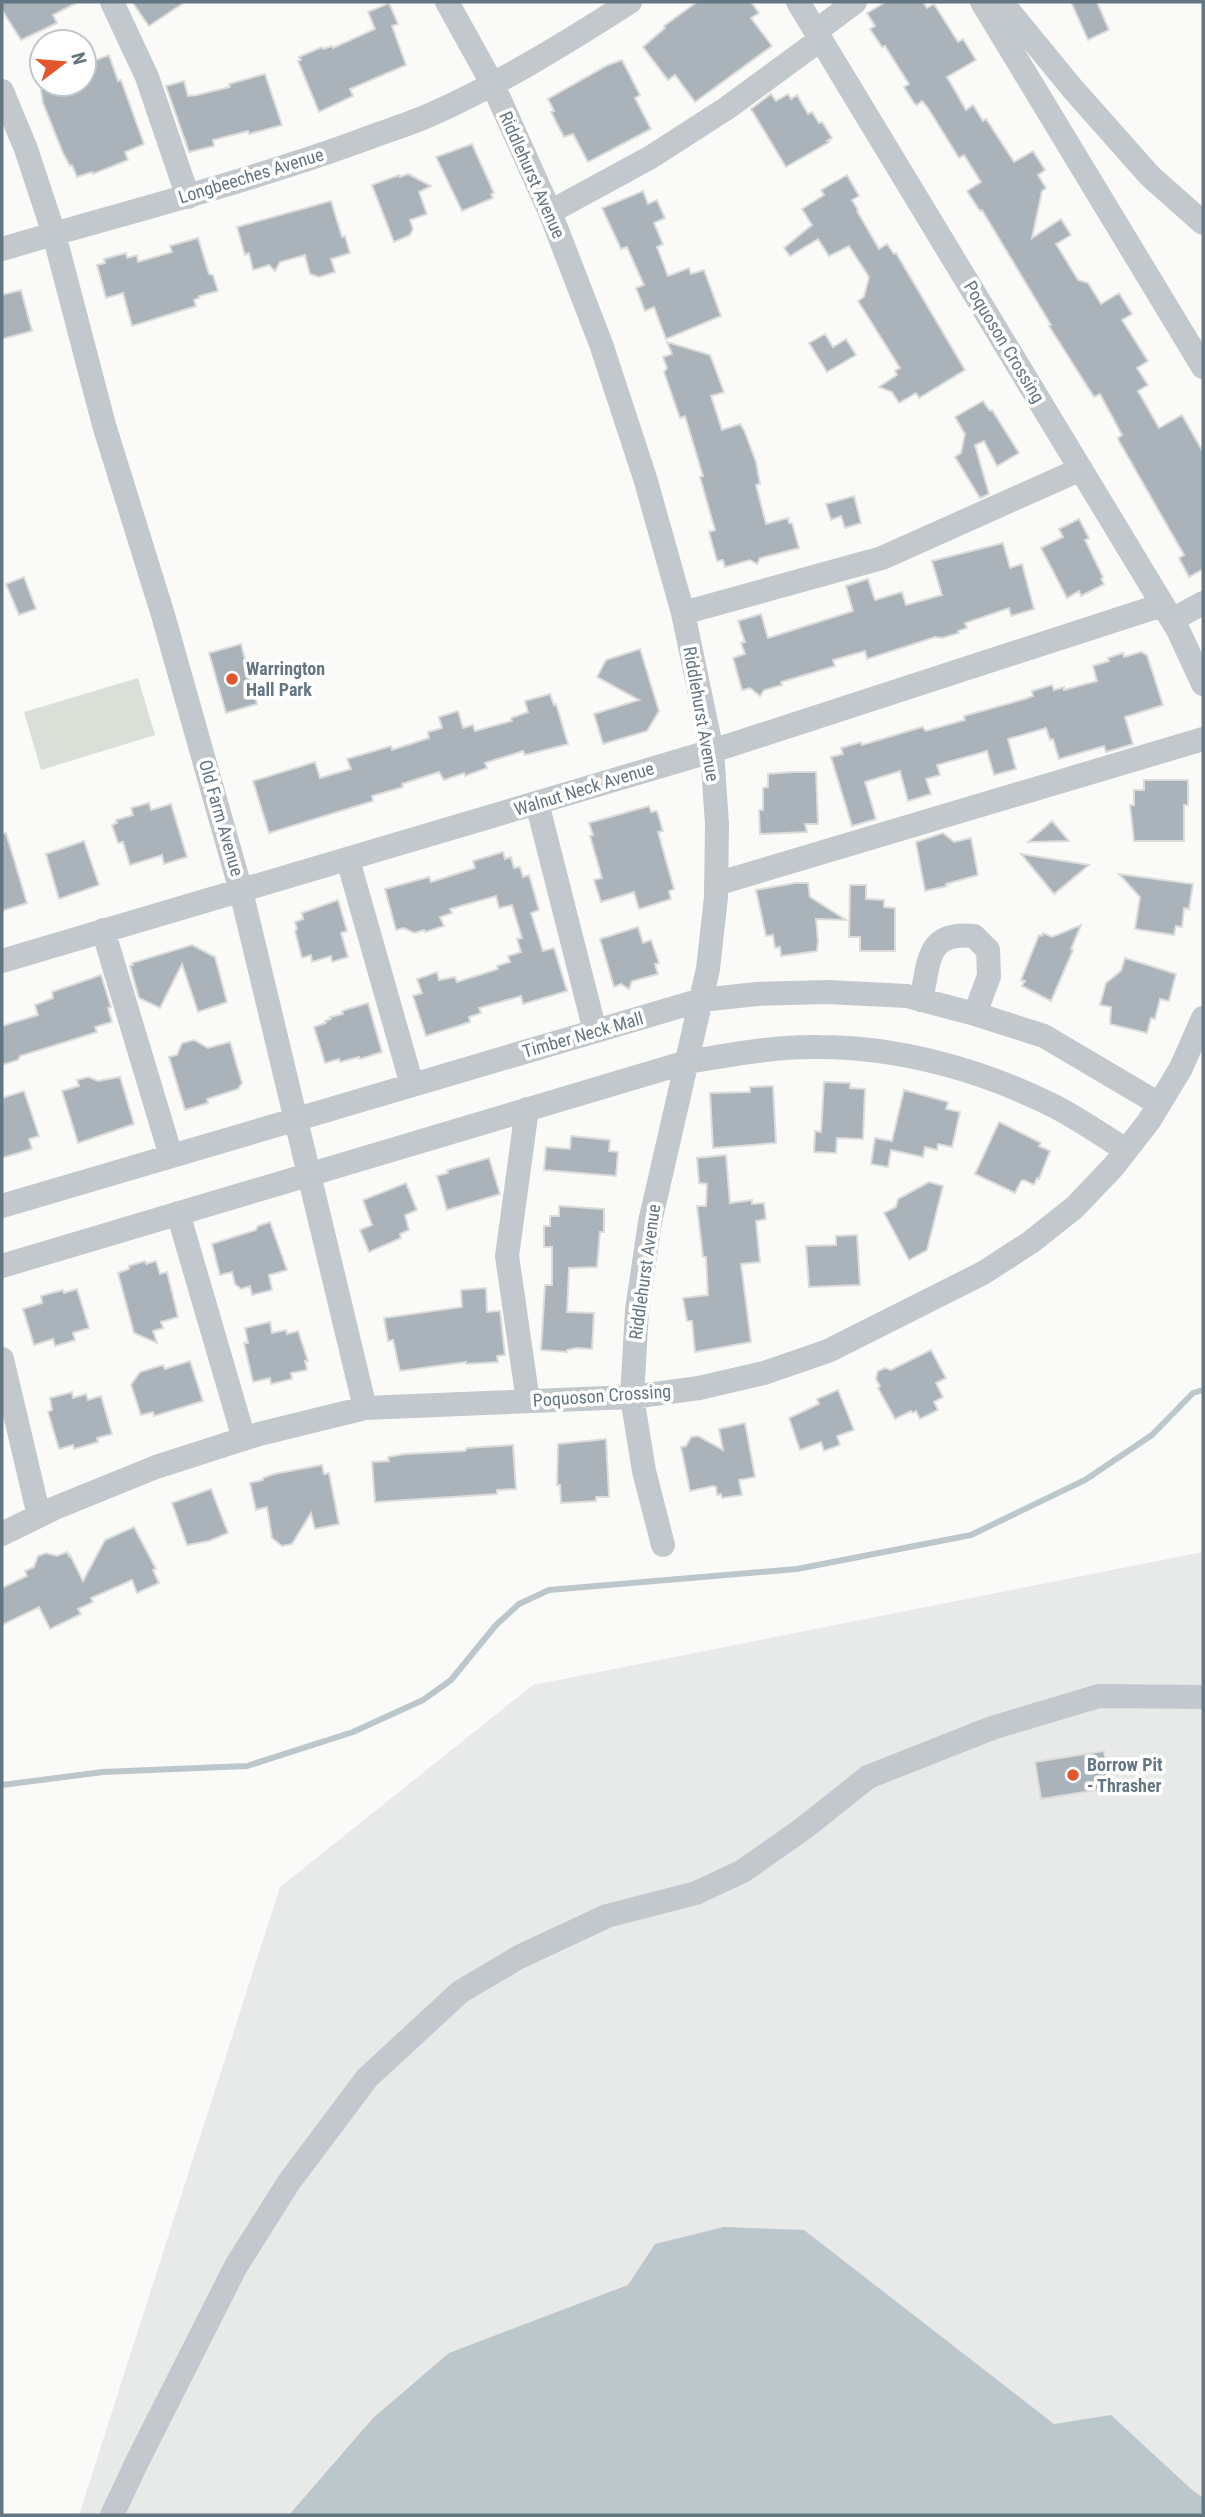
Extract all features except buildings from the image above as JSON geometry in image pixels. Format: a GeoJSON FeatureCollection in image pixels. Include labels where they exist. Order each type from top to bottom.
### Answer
{"type":"FeatureCollection","features":[{"type":"Feature","properties":{"kind":"street"},"geometry":{"type":"LineString","coordinates":[[112,2],[147,77],[188,197]]}},
{"type":"Feature","properties":{"kind":"street","name":"Riddlehurst Avenue"},"geometry":{"type":"LineString","coordinates":[[447,2],[493,85],[550,212],[601,344],[645,478],[683,613],[712,751],[717,824],[716,884],[708,969],[667,1136],[650,1222],[637,1310],[632,1397],[644,1471],[663,1545]]}},
{"type":"Feature","properties":{"kind":"street","name":"Longbeeches Avenue"},"geometry":{"type":"LineString","coordinates":[[2,249],[308,160],[429,115],[493,85],[630,2]]}},
{"type":"Feature","properties":{"kind":"street","name":"Poquoson Crossing"},"geometry":{"type":"LineString","coordinates":[[798,2],[1167,612],[1203,684]]}},
{"type":"Feature","properties":{"kind":"street"},"geometry":{"type":"LineString","coordinates":[[550,212],[651,157],[727,108],[855,2]]}},
{"type":"Feature","properties":{"kind":"street"},"geometry":{"type":"LineString","coordinates":[[993,3],[1150,176],[1203,223]]}},
{"type":"Feature","properties":{"kind":"street"},"geometry":{"type":"LineString","coordinates":[[993,3],[1203,368]]}},
{"type":"Feature","properties":{"kind":"street","name":"Old Farm Avenue"},"geometry":{"type":"LineString","coordinates":[[2,92],[26,149],[54,234],[104,425],[163,614],[241,891],[365,1408]]}},
{"type":"Feature","properties":{"kind":"street"},"geometry":{"type":"LineString","coordinates":[[683,613],[883,558],[1081,469]]}},
{"type":"Feature","properties":{"kind":"street","name":"Walnut Neck Avenue"},"geometry":{"type":"LineString","coordinates":[[2,961],[1203,603]]}},
{"type":"Feature","properties":{"kind":"street"},"geometry":{"type":"LineString","coordinates":[[716,884],[1203,739]]}},
{"type":"Feature","properties":{"kind":"street"},"geometry":{"type":"LineString","coordinates":[[537,803],[595,1031]]}},
{"type":"Feature","properties":{"kind":"street"},"geometry":{"type":"LineString","coordinates":[[348,860],[412,1085]]}},
{"type":"Feature","properties":{"kind":"street"},"geometry":{"type":"LineString","coordinates":[[103,930],[171,1156]]}},
{"type":"Feature","properties":{"kind":"street"},"geometry":{"type":"LineString","coordinates":[[921,1000],[933,949],[943,938],[958,934],[974,936],[988,950],[989,976],[975,1014]]}},
{"type":"Feature","properties":{"kind":"street","name":"Timber Neck Mall"},"geometry":{"type":"LineString","coordinates":[[2,1206],[701,1000],[757,994],[827,992],[907,996],[975,1014],[1044,1037],[1159,1104]]}},
{"type":"Feature","properties":{"kind":"street","name":"Poquoson Crossing"},"geometry":{"type":"LineString","coordinates":[[2,1534],[156,1467],[244,1439],[365,1408],[632,1397],[699,1388],[764,1373],[828,1351],[983,1273],[1031,1242],[1074,1207],[1126,1150],[1159,1104],[1181,1068],[1203,1018]]}},
{"type":"Feature","properties":{"kind":"street"},"geometry":{"type":"LineString","coordinates":[[2,1266],[687,1062],[765,1051],[819,1046],[946,1064],[1006,1084],[1055,1107],[1126,1150]]}},
{"type":"Feature","properties":{"kind":"street"},"geometry":{"type":"LineString","coordinates":[[527,1109],[507,1256],[528,1401]]}},
{"type":"Feature","properties":{"kind":"street"},"geometry":{"type":"LineString","coordinates":[[178,1213],[244,1439]]}},
{"type":"Feature","properties":{"kind":"street"},"geometry":{"type":"LineString","coordinates":[[2,1359],[39,1516]]}},
{"type":"Feature","properties":{"kind":"street"},"geometry":{"type":"LineString","coordinates":[[112,2515],[136,2462],[236,2266],[289,2182],[367,2078],[460,1992],[519,1957],[607,1916],[696,1893],[743,1871],[804,1828],[868,1777],[992,1728],[1099,1696],[1203,1697]]}},
{"type":"Feature","properties":{"kind":"shaded area"},"geometry":{"type":"Polygon","coordinates":[[[138,678],[155,735],[41,770],[24,712],[138,678]]]}},
{"type":"Feature","properties":{"kind":"shaded area"},"geometry":{"type":"Polygon","coordinates":[[[1203,1552],[1203,2515],[79,2515],[280,1887],[533,1685],[1203,1552]]]}},
{"type":"Feature","properties":{"kind":"shaded area"},"geometry":{"type":"Polygon","coordinates":[[[724,2227],[804,2230],[1054,2424],[1111,2415],[1203,2498],[1203,2515],[289,2515],[373,2418],[449,2353],[628,2285],[655,2244],[724,2227]]]}},
{"type":"Feature","properties":{"kind":"waterway"},"geometry":{"type":"LineString","coordinates":[[2,1785],[103,1772],[247,1766],[353,1732],[423,1700],[451,1680],[496,1625],[519,1604],[549,1590],[797,1569],[971,1535],[1085,1480],[1152,1435],[1193,1393],[1203,1390]]}},
{"type":"Feature","properties":{"kind":"place","name":"Warrington Hall Park"},"geometry":{"type":"Point","coordinates":[232,679]}},
{"type":"Feature","properties":{"kind":"place","name":"Borrow Pit - Thrasher"},"geometry":{"type":"Point","coordinates":[1073,1775]}}]}
